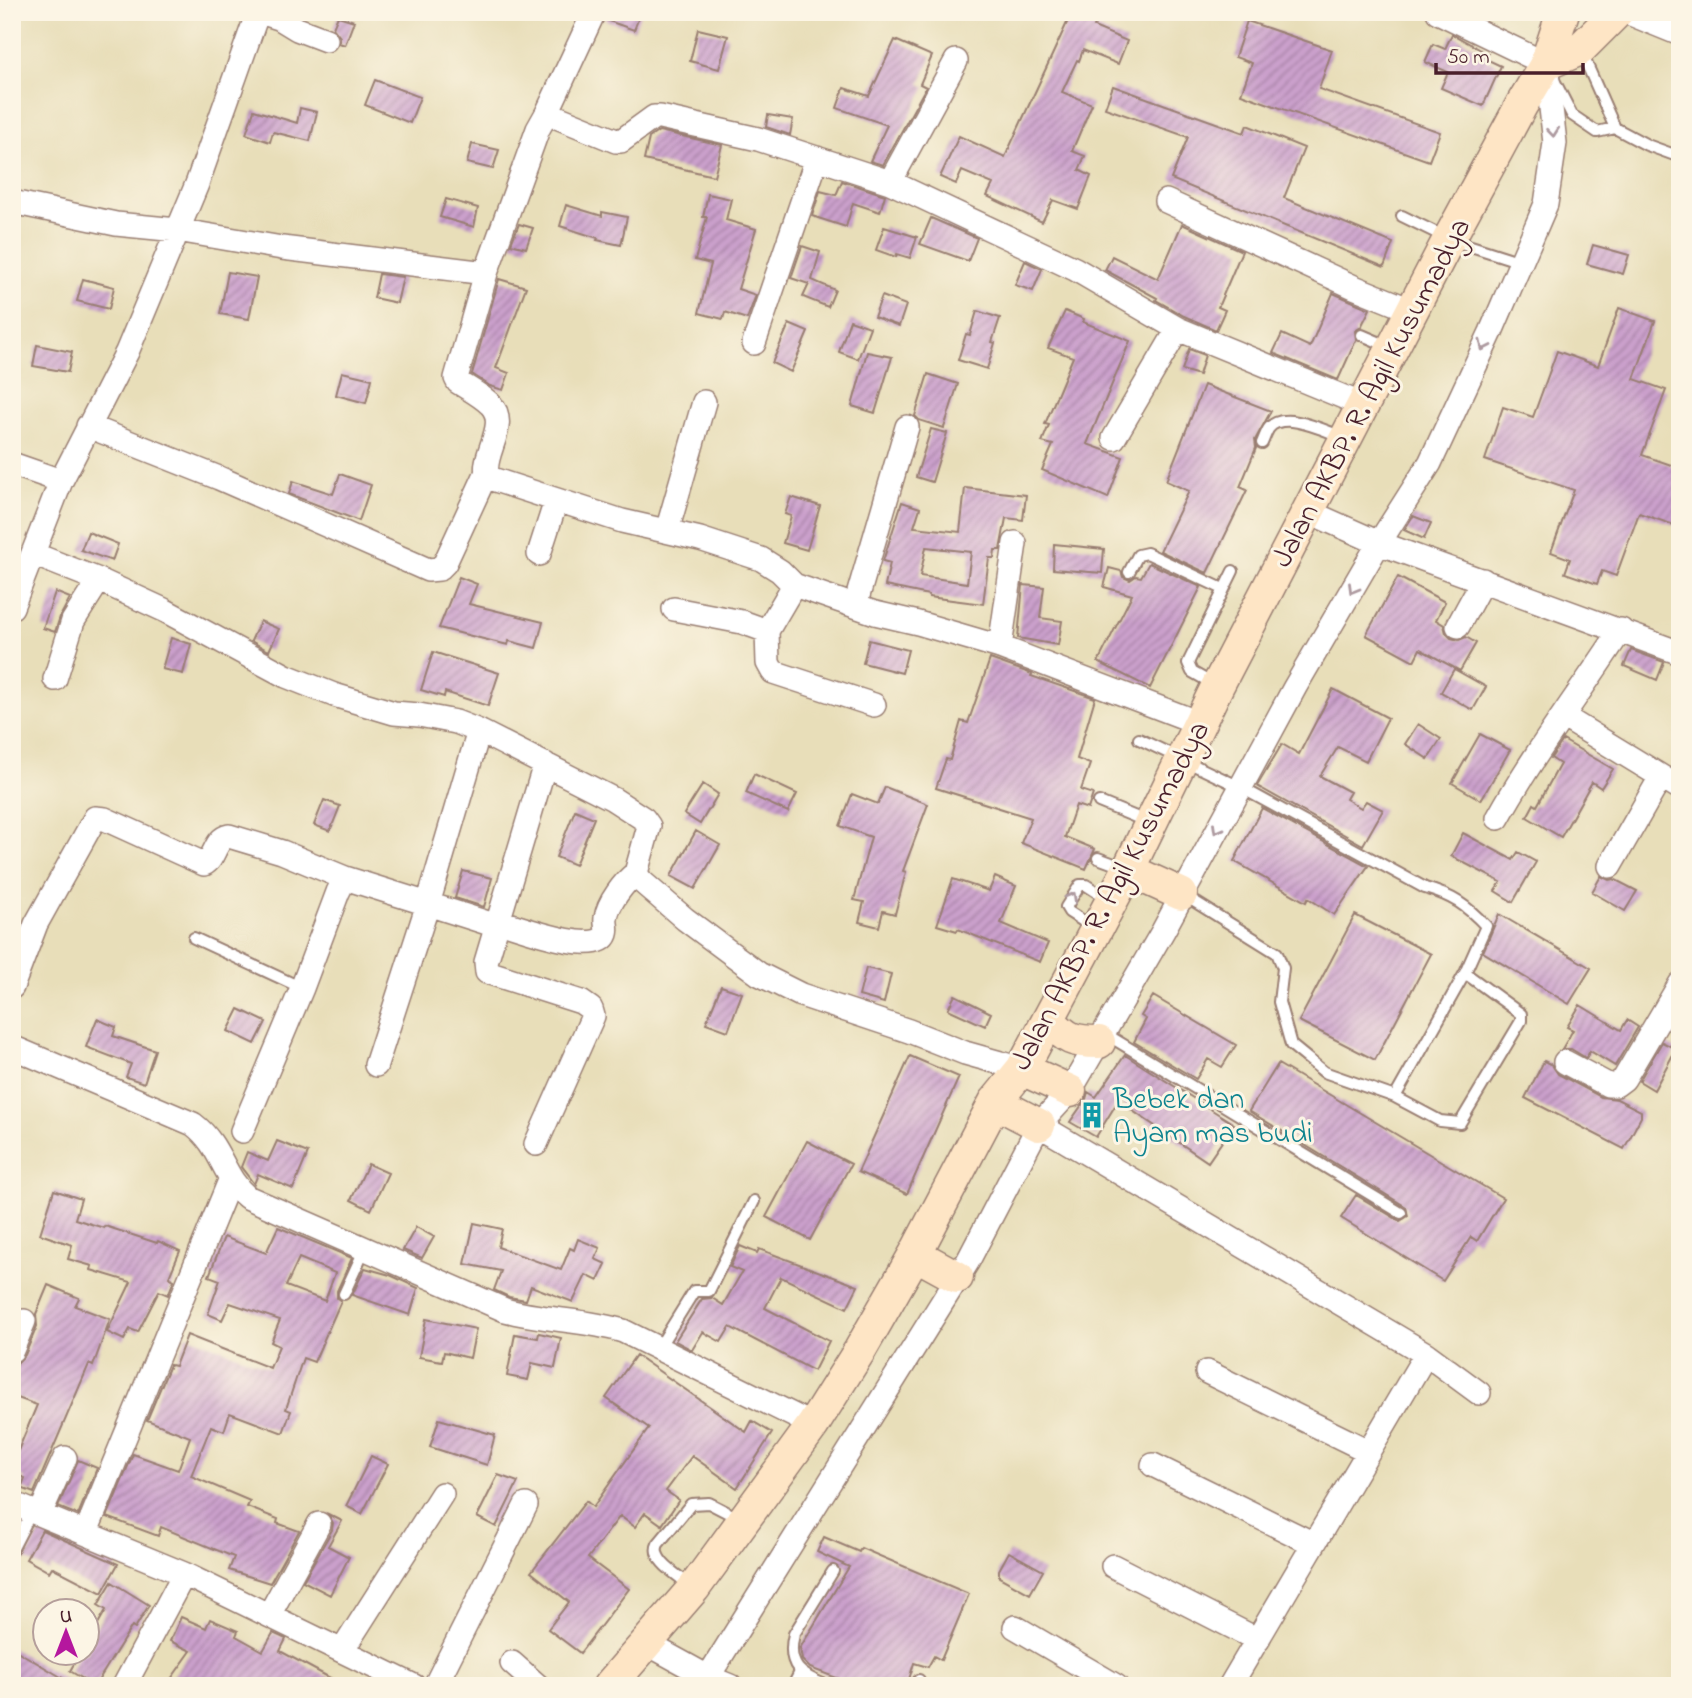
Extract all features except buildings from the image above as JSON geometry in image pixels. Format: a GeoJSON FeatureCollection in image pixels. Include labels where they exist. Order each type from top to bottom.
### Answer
{"type":"FeatureCollection","features":[{"type":"Feature","properties":{"kind":"main road","name":"Jalan AKBP. R. Agil Kusumadya"},"geometry":{"type":"LineString","coordinates":[[609,1686],[694,1588],[813,1425],[915,1254],[995,1102],[1022,1069],[1128,870],[1217,687],[1345,438],[1449,239],[1546,64],[1563,12]]}},
{"type":"Feature","properties":{"kind":"main road"},"geometry":{"type":"LineString","coordinates":[[1546,64],[1580,49],[1617,12]]}},
{"type":"Feature","properties":{"kind":"main road"},"geometry":{"type":"LineString","coordinates":[[1128,870],[1181,894]]}},
{"type":"Feature","properties":{"kind":"main road"},"geometry":{"type":"LineString","coordinates":[[1048,1020],[1066,1038],[1077,1042],[1102,1038]]}},
{"type":"Feature","properties":{"kind":"main road"},"geometry":{"type":"LineString","coordinates":[[1022,1069],[1070,1091]]}},
{"type":"Feature","properties":{"kind":"main road"},"geometry":{"type":"LineString","coordinates":[[995,1102],[1039,1125]]}},
{"type":"Feature","properties":{"kind":"main road"},"geometry":{"type":"LineString","coordinates":[[915,1254],[957,1277]]}},
{"type":"Feature","properties":{"kind":"street"},"geometry":{"type":"LineString","coordinates":[[88,426],[231,484],[428,570],[439,569],[445,563],[486,474],[495,441],[496,414],[492,405],[458,382],[456,373],[486,273],[538,129],[594,12]]}},
{"type":"Feature","properties":{"kind":"street"},"geometry":{"type":"LineString","coordinates":[[703,1681],[957,1277],[1039,1125],[1070,1091],[1102,1038],[1379,542],[1430,463],[1521,262],[1546,204],[1554,155],[1546,64],[1438,12]]}},
{"type":"Feature","properties":{"kind":"street"},"geometry":{"type":"LineString","coordinates":[[1626,12],[1680,34]]}},
{"type":"Feature","properties":{"kind":"street"},"geometry":{"type":"LineString","coordinates":[[15,592],[61,481],[127,352],[266,14],[326,40]]}},
{"type":"Feature","properties":{"kind":"street"},"geometry":{"type":"LineString","coordinates":[[890,182],[957,61]]}},
{"type":"Feature","properties":{"kind":"street"},"geometry":{"type":"LineString","coordinates":[[547,113],[616,141],[621,141],[654,117],[660,117],[758,139],[890,182],[1075,269],[1178,328],[1363,405]]}},
{"type":"Feature","properties":{"kind":"street"},"geometry":{"type":"LineString","coordinates":[[754,343],[817,158]]}},
{"type":"Feature","properties":{"kind":"street"},"geometry":{"type":"LineString","coordinates":[[1166,201],[1413,311]]}},
{"type":"Feature","properties":{"kind":"street"},"geometry":{"type":"LineString","coordinates":[[12,202],[116,224],[486,273]]}},
{"type":"Feature","properties":{"kind":"street"},"geometry":{"type":"LineString","coordinates":[[1114,438],[1178,328]]}},
{"type":"Feature","properties":{"kind":"street"},"geometry":{"type":"LineString","coordinates":[[667,531],[704,401]]}},
{"type":"Feature","properties":{"kind":"street"},"geometry":{"type":"LineString","coordinates":[[855,606],[907,427]]}},
{"type":"Feature","properties":{"kind":"street"},"geometry":{"type":"LineString","coordinates":[[12,464],[61,481]]}},
{"type":"Feature","properties":{"kind":"street"},"geometry":{"type":"LineString","coordinates":[[486,474],[495,481],[556,501],[761,559],[780,571],[794,585],[855,606],[1000,648],[1199,723]]}},
{"type":"Feature","properties":{"kind":"street"},"geometry":{"type":"LineString","coordinates":[[539,554],[556,501]]}},
{"type":"Feature","properties":{"kind":"street"},"geometry":{"type":"LineString","coordinates":[[1307,511],[1379,542],[1621,629],[1680,653]]}},
{"type":"Feature","properties":{"kind":"street"},"geometry":{"type":"LineString","coordinates":[[1000,648],[1015,543]]}},
{"type":"Feature","properties":{"kind":"street"},"geometry":{"type":"LineString","coordinates":[[12,987],[36,924],[95,818],[105,819],[204,864],[220,841],[229,836],[282,852],[345,878],[428,904],[556,938],[592,944],[605,938],[606,918],[611,906],[636,873],[649,831],[647,822],[613,799],[479,731],[456,722],[375,709],[325,692],[286,676],[176,617],[99,580],[33,554]]}},
{"type":"Feature","properties":{"kind":"street"},"geometry":{"type":"LineString","coordinates":[[55,679],[73,621],[99,580]]}},
{"type":"Feature","properties":{"kind":"street"},"geometry":{"type":"LineString","coordinates":[[1458,626],[1483,580]]}},
{"type":"Feature","properties":{"kind":"street"},"geometry":{"type":"LineString","coordinates":[[794,585],[767,632],[768,663],[772,672],[874,705]]}},
{"type":"Feature","properties":{"kind":"street"},"geometry":{"type":"LineString","coordinates":[[674,609],[742,622],[767,632]]}},
{"type":"Feature","properties":{"kind":"street"},"geometry":{"type":"LineString","coordinates":[[1498,818],[1526,768],[1564,717],[1621,629]]}},
{"type":"Feature","properties":{"kind":"street"},"geometry":{"type":"LineString","coordinates":[[1564,717],[1670,783],[1610,866]]}},
{"type":"Feature","properties":{"kind":"street"},"geometry":{"type":"LineString","coordinates":[[376,1065],[428,904],[479,731]]}},
{"type":"Feature","properties":{"kind":"street"},"geometry":{"type":"LineString","coordinates":[[536,1144],[593,1012],[581,1002],[487,972],[486,962],[545,764]]}},
{"type":"Feature","properties":{"kind":"street"},"geometry":{"type":"LineString","coordinates":[[636,873],[641,881],[677,913],[758,974],[800,995],[909,1031],[965,1053],[1022,1069]]}},
{"type":"Feature","properties":{"kind":"street"},"geometry":{"type":"LineString","coordinates":[[243,1130],[345,878]]}},
{"type":"Feature","properties":{"kind":"street"},"geometry":{"type":"LineString","coordinates":[[1565,1062],[1608,1085],[1616,1085],[1624,1079],[1677,995]]}},
{"type":"Feature","properties":{"kind":"street"},"geometry":{"type":"LineString","coordinates":[[12,1047],[193,1124],[211,1140],[237,1187],[365,1248],[505,1310],[549,1320],[608,1327],[813,1425]]}},
{"type":"Feature","properties":{"kind":"street"},"geometry":{"type":"LineString","coordinates":[[1039,1125],[1426,1354],[1479,1393]]}},
{"type":"Feature","properties":{"kind":"street"},"geometry":{"type":"LineString","coordinates":[[86,1532],[237,1187]]}},
{"type":"Feature","properties":{"kind":"street"},"geometry":{"type":"LineString","coordinates":[[12,1350],[24,1321]]}},
{"type":"Feature","properties":{"kind":"street"},"geometry":{"type":"LineString","coordinates":[[1230,1686],[1426,1354]]}},
{"type":"Feature","properties":{"kind":"street"},"geometry":{"type":"LineString","coordinates":[[1207,1372],[1368,1451]]}},
{"type":"Feature","properties":{"kind":"street"},"geometry":{"type":"LineString","coordinates":[[65,1458],[28,1509],[184,1573],[274,1606],[414,1686]]}},
{"type":"Feature","properties":{"kind":"street"},"geometry":{"type":"LineString","coordinates":[[1153,1465],[1314,1544]]}},
{"type":"Feature","properties":{"kind":"street"},"geometry":{"type":"LineString","coordinates":[[345,1646],[442,1494]]}},
{"type":"Feature","properties":{"kind":"street"},"geometry":{"type":"LineString","coordinates":[[435,1686],[526,1505]]}},
{"type":"Feature","properties":{"kind":"street"},"geometry":{"type":"LineString","coordinates":[[274,1606],[319,1524]]}},
{"type":"Feature","properties":{"kind":"street"},"geometry":{"type":"LineString","coordinates":[[1113,1566],[1258,1640]]}},
{"type":"Feature","properties":{"kind":"street"},"geometry":{"type":"LineString","coordinates":[[124,1686],[184,1573]]}},
{"type":"Feature","properties":{"kind":"street"},"geometry":{"type":"LineString","coordinates":[[1015,1627],[1116,1686]]}},
{"type":"Feature","properties":{"kind":"street"},"geometry":{"type":"LineString","coordinates":[[648,1644],[703,1681],[730,1686]]}},
{"type":"Feature","properties":{"kind":"street"},"geometry":{"type":"LineString","coordinates":[[512,1663],[538,1686]]}},
{"type":"Feature","properties":{"kind":"lane"},"geometry":{"type":"LineString","coordinates":[[1580,49],[1615,128],[1647,145],[1680,157]]}},
{"type":"Feature","properties":{"kind":"lane"},"geometry":{"type":"LineString","coordinates":[[1546,64],[1572,115],[1597,132],[1615,128]]}},
{"type":"Feature","properties":{"kind":"lane"},"geometry":{"type":"LineString","coordinates":[[1402,216],[1449,239],[1521,262]]}},
{"type":"Feature","properties":{"kind":"lane"},"geometry":{"type":"LineString","coordinates":[[1362,335],[1392,348]]}},
{"type":"Feature","properties":{"kind":"lane"},"geometry":{"type":"LineString","coordinates":[[1262,443],[1269,428],[1286,420],[1312,425],[1345,438]]}},
{"type":"Feature","properties":{"kind":"lane"},"geometry":{"type":"LineString","coordinates":[[1129,572],[1138,555],[1147,553],[1223,589]]}},
{"type":"Feature","properties":{"kind":"lane"},"geometry":{"type":"LineString","coordinates":[[1217,687],[1192,671],[1188,663],[1233,570]]}},
{"type":"Feature","properties":{"kind":"lane"},"geometry":{"type":"LineString","coordinates":[[1139,739],[1184,758],[1240,787],[1425,888],[1465,904],[1486,926],[1465,973],[1395,1097]]}},
{"type":"Feature","properties":{"kind":"lane"},"geometry":{"type":"LineString","coordinates":[[1099,802],[1152,823]]}},
{"type":"Feature","properties":{"kind":"lane"},"geometry":{"type":"LineString","coordinates":[[1098,858],[1128,870]]}},
{"type":"Feature","properties":{"kind":"lane"},"geometry":{"type":"LineString","coordinates":[[1181,894],[1277,953],[1283,968],[1279,1002],[1291,1045],[1324,1072],[1395,1097],[1440,1121],[1460,1123],[1521,1021],[1521,1014],[1465,973]]}},
{"type":"Feature","properties":{"kind":"lane"},"geometry":{"type":"LineString","coordinates":[[194,938],[302,988]]}},
{"type":"Feature","properties":{"kind":"lane"},"geometry":{"type":"LineString","coordinates":[[1102,1038],[1401,1213]]}},
{"type":"Feature","properties":{"kind":"lane"},"geometry":{"type":"LineString","coordinates":[[658,1349],[694,1291],[709,1291],[754,1201]]}},
{"type":"Feature","properties":{"kind":"lane"},"geometry":{"type":"LineString","coordinates":[[344,1294],[365,1248]]}},
{"type":"Feature","properties":{"kind":"lane"},"geometry":{"type":"LineString","coordinates":[[694,1588],[657,1557],[655,1549],[658,1544],[691,1504],[709,1503],[744,1521]]}},
{"type":"Feature","properties":{"kind":"lane"},"geometry":{"type":"LineString","coordinates":[[12,1550],[28,1509]]}},
{"type":"Feature","properties":{"kind":"lane"},"geometry":{"type":"LineString","coordinates":[[828,1686],[808,1679],[800,1672],[793,1660],[791,1645],[794,1634],[833,1571]]}},
{"type":"Feature","properties":{"kind":"lane"},"geometry":{"type":"LineString","coordinates":[[793,1686],[800,1672]]}},
{"type":"Feature","properties":{"kind":"place","name":"Bebek dan Ayam mas budi"},"geometry":{"type":"Point","coordinates":[1092,1115]}}]}
